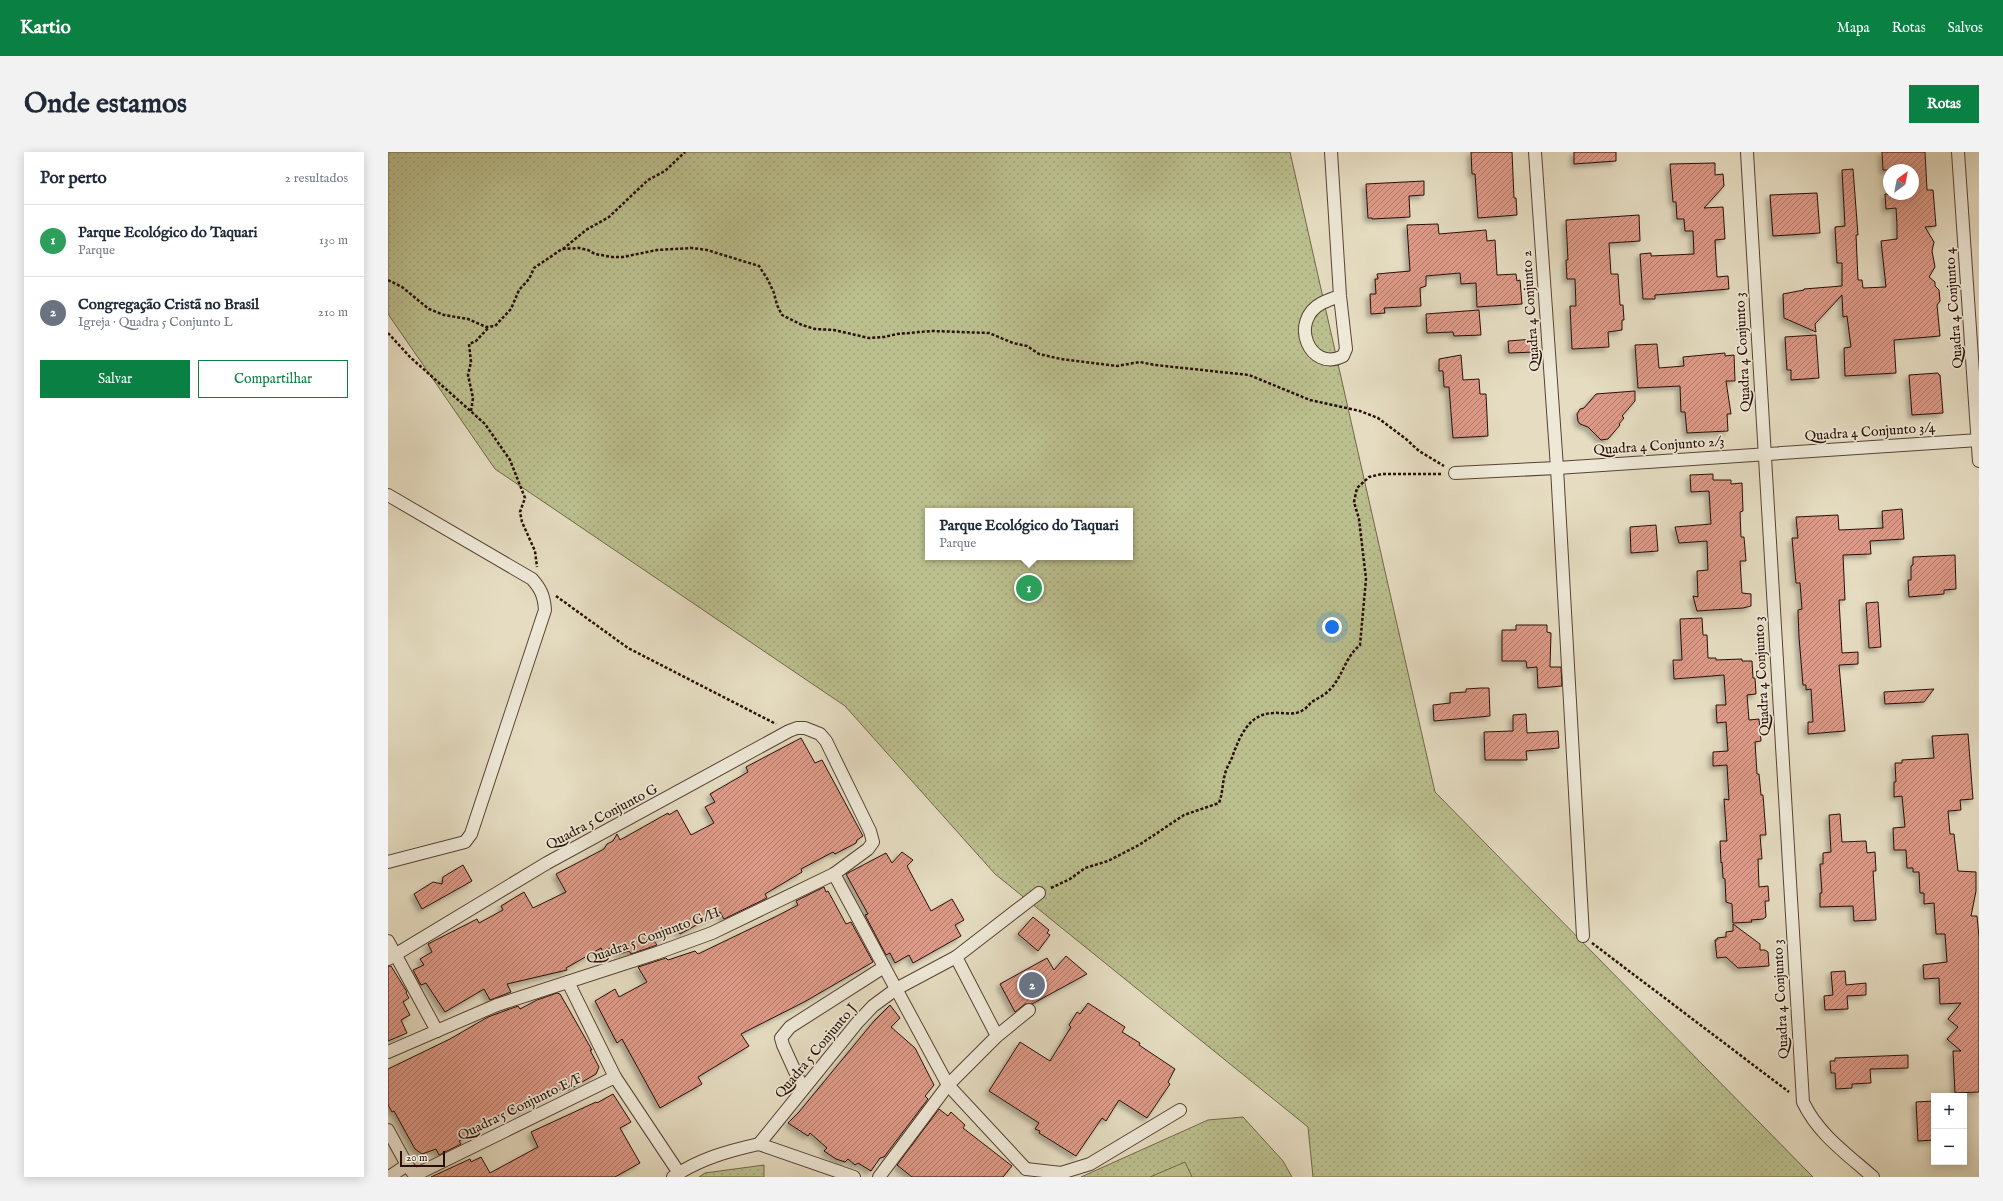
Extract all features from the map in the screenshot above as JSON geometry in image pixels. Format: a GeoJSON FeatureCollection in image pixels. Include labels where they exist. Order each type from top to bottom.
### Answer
{"type":"FeatureCollection","features":[{"type":"Feature","properties":{"kind":"street"},"geometry":{"type":"LineString","coordinates":[[1331,152],[1340,296],[1346,349],[1344,356],[1336,359],[1324,357],[1313,352],[1305,341],[1304,328],[1309,314],[1322,303],[1340,296]]}},
{"type":"Feature","properties":{"kind":"street","name":"Quadra 4 Conjunto 2"},"geometry":{"type":"LineString","coordinates":[[1535,152],[1556,468]]}},
{"type":"Feature","properties":{"kind":"street","name":"Quadra 4 Conjunto 3"},"geometry":{"type":"LineString","coordinates":[[1747,152],[1803,1102]]}},
{"type":"Feature","properties":{"kind":"street","name":"Quadra 4 Conjunto 4"},"geometry":{"type":"LineString","coordinates":[[1958,152],[1979,461]]}},
{"type":"Feature","properties":{"kind":"street","name":"Quadra 4 Conjunto 3/4"},"geometry":{"type":"LineString","coordinates":[[1764,454],[1978,440]]}},
{"type":"Feature","properties":{"kind":"street","name":"Quadra 4 Conjunto 2/3"},"geometry":{"type":"LineString","coordinates":[[1454,473],[1556,468],[1764,454]]}},
{"type":"Feature","properties":{"kind":"street"},"geometry":{"type":"LineString","coordinates":[[1556,468],[1583,936]]}},
{"type":"Feature","properties":{"kind":"street"},"geometry":{"type":"LineString","coordinates":[[388,495],[532,579],[540,588],[544,597],[545,610],[471,834],[465,842],[388,862]]}},
{"type":"Feature","properties":{"kind":"street","name":"Quadra 5 Conjunto G"},"geometry":{"type":"LineString","coordinates":[[392,957],[547,863],[797,728],[805,728],[820,734],[826,741],[870,831]]}},
{"type":"Feature","properties":{"kind":"street","name":"Quadra 5 Conjunto G/H"},"geometry":{"type":"LineString","coordinates":[[388,1052],[497,1005],[712,933],[834,874],[871,846],[873,842],[870,831]]}},
{"type":"Feature","properties":{"kind":"street"},"geometry":{"type":"LineString","coordinates":[[834,874],[948,1085],[1023,1173],[1062,1173],[1090,1164],[1180,1110]]}},
{"type":"Feature","properties":{"kind":"street","name":"Quadra 5 Conjunto J"},"geometry":{"type":"LineString","coordinates":[[759,1144],[856,1023],[873,1006],[896,989],[956,957],[1039,894]]}},
{"type":"Feature","properties":{"kind":"street"},"geometry":{"type":"LineString","coordinates":[[388,940],[392,957],[437,1031]]}},
{"type":"Feature","properties":{"kind":"street"},"geometry":{"type":"LineString","coordinates":[[956,957],[997,1036]]}},
{"type":"Feature","properties":{"kind":"street"},"geometry":{"type":"LineString","coordinates":[[803,1090],[781,1038],[790,1027],[884,967]]}},
{"type":"Feature","properties":{"kind":"street"},"geometry":{"type":"LineString","coordinates":[[568,982],[615,1077],[676,1175],[706,1158],[759,1144],[854,1177]]}},
{"type":"Feature","properties":{"kind":"street"},"geometry":{"type":"LineString","coordinates":[[879,1177],[948,1085],[997,1036],[1029,1010]]}},
{"type":"Feature","properties":{"kind":"street","name":"Quadra 5 Conjunto E/F"},"geometry":{"type":"LineString","coordinates":[[416,1176],[615,1077]]}},
{"type":"Feature","properties":{"kind":"street"},"geometry":{"type":"LineString","coordinates":[[1803,1102],[1820,1131],[1873,1177]]}},
{"type":"Feature","properties":{"kind":"street"},"geometry":{"type":"LineString","coordinates":[[388,1130],[407,1165],[416,1176]]}},
{"type":"Feature","properties":{"kind":"street"},"geometry":{"type":"LineString","coordinates":[[389,1177],[407,1165]]}},
{"type":"Feature","properties":{"kind":"path"},"geometry":{"type":"LineString","coordinates":[[388,280],[402,287],[429,309],[444,315],[468,319],[486,327],[494,326],[511,309],[519,290],[529,280],[534,268],[586,230],[609,217],[648,180],[665,171],[685,152]]}},
{"type":"Feature","properties":{"kind":"path"},"geometry":{"type":"LineString","coordinates":[[562,249],[579,248],[588,250],[595,254],[623,257],[657,250],[692,248],[707,250],[742,260],[759,266],[764,272],[782,315],[802,325],[815,329],[834,330],[869,338],[932,331],[989,333],[1013,343],[1027,346],[1039,354],[1088,364],[1117,366],[1140,362],[1248,375],[1310,400],[1360,411],[1378,418],[1419,451],[1454,473]]}},
{"type":"Feature","properties":{"kind":"path"},"geometry":{"type":"LineString","coordinates":[[471,411],[473,398],[468,375],[471,362],[469,344],[476,341],[490,326]]}},
{"type":"Feature","properties":{"kind":"path"},"geometry":{"type":"LineString","coordinates":[[388,333],[410,357],[485,424],[510,460],[525,498],[520,512],[522,522],[536,551],[538,569],[532,579]]}},
{"type":"Feature","properties":{"kind":"path"},"geometry":{"type":"LineString","coordinates":[[1039,894],[1070,879],[1085,868],[1122,855],[1184,815],[1218,803],[1224,791],[1225,774],[1238,738],[1247,725],[1258,717],[1272,713],[1303,711],[1311,702],[1324,695],[1332,688],[1341,676],[1351,652],[1360,644],[1366,579],[1359,519],[1354,502],[1357,488],[1369,478],[1382,474],[1434,475],[1454,473]]}},
{"type":"Feature","properties":{"kind":"path"},"geometry":{"type":"LineString","coordinates":[[554,595],[628,648],[790,731]]}},
{"type":"Feature","properties":{"kind":"path","name":"Quadra 4 Conjunto 3"},"geometry":{"type":"LineString","coordinates":[[1583,936],[1803,1102]]}},
{"type":"Feature","properties":{"kind":"green space"},"geometry":{"type":"Polygon","coordinates":[[[388,152],[1290,152],[1435,792],[1813,1177],[1313,1177],[1308,1127],[995,874],[845,706],[495,469],[388,314],[388,152]]]}},
{"type":"Feature","properties":{"kind":"green space"},"geometry":{"type":"Polygon","coordinates":[[[1243,1117],[1283,1161],[1292,1177],[1081,1177],[1208,1120],[1243,1117]]]}},
{"type":"Feature","properties":{"kind":"green space"},"geometry":{"type":"Polygon","coordinates":[[[1185,1162],[1192,1177],[1150,1177],[1185,1162]]]}},
{"type":"Feature","properties":{"kind":"green space"},"geometry":{"type":"Polygon","coordinates":[[[764,1165],[764,1177],[699,1177],[705,1173],[764,1165]]]}},
{"type":"Feature","properties":{"kind":"building"},"geometry":{"type":"Polygon","coordinates":[[[1471,152],[1512,152],[1514,198],[1516,198],[1517,215],[1478,218],[1475,174],[1472,174],[1471,152]]]}},
{"type":"Feature","properties":{"kind":"building"},"geometry":{"type":"Polygon","coordinates":[[[1574,152],[1616,152],[1616,161],[1574,164],[1574,152]]]}},
{"type":"Feature","properties":{"kind":"building"},"geometry":{"type":"Polygon","coordinates":[[[1882,152],[1925,152],[1927,190],[1933,190],[1936,226],[1925,227],[1934,242],[1932,251],[1935,267],[1929,277],[1935,282],[1935,286],[1939,290],[1940,301],[1937,305],[1940,336],[1894,340],[1896,373],[1845,376],[1844,348],[1851,347],[1847,316],[1843,317],[1842,295],[1815,324],[1816,332],[1784,318],[1783,294],[1804,289],[1842,286],[1842,263],[1837,263],[1835,227],[1845,226],[1842,170],[1853,169],[1858,235],[1856,235],[1858,280],[1862,280],[1863,288],[1886,287],[1881,241],[1897,239],[1897,225],[1896,208],[1886,209],[1885,200],[1919,200],[1919,164],[1883,164],[1883,170],[1882,152]]]}},
{"type":"Feature","properties":{"kind":"building"},"geometry":{"type":"Polygon","coordinates":[[[1715,163],[1715,175],[1723,174],[1724,186],[1704,208],[1723,207],[1725,239],[1715,240],[1717,277],[1728,276],[1729,289],[1655,295],[1655,299],[1643,299],[1640,254],[1651,253],[1651,256],[1694,254],[1693,231],[1685,231],[1684,219],[1677,219],[1676,202],[1673,202],[1670,164],[1715,163]]]}},
{"type":"Feature","properties":{"kind":"building"},"geometry":{"type":"Polygon","coordinates":[[[1424,181],[1424,195],[1409,196],[1410,217],[1368,218],[1366,184],[1424,181]]]}},
{"type":"Feature","properties":{"kind":"building"},"geometry":{"type":"Polygon","coordinates":[[[1817,193],[1820,233],[1773,236],[1770,195],[1817,193]]]}},
{"type":"Feature","properties":{"kind":"building"},"geometry":{"type":"Polygon","coordinates":[[[1639,215],[1640,241],[1609,243],[1611,274],[1618,274],[1620,305],[1623,305],[1624,320],[1622,320],[1622,330],[1608,332],[1609,347],[1572,349],[1570,306],[1576,306],[1575,279],[1567,279],[1566,260],[1568,260],[1566,220],[1639,215]]]}},
{"type":"Feature","properties":{"kind":"building"},"geometry":{"type":"Polygon","coordinates":[[[1438,224],[1439,234],[1486,230],[1487,241],[1495,240],[1497,275],[1516,274],[1517,281],[1520,280],[1522,304],[1477,307],[1476,283],[1461,284],[1460,273],[1426,276],[1426,286],[1420,288],[1421,306],[1384,308],[1385,313],[1371,314],[1370,294],[1376,294],[1375,279],[1378,279],[1377,274],[1410,271],[1407,225],[1438,224]]]}},
{"type":"Feature","properties":{"kind":"building"},"geometry":{"type":"Polygon","coordinates":[[[1479,310],[1481,335],[1454,336],[1453,332],[1427,333],[1426,314],[1479,310]]]}},
{"type":"Feature","properties":{"kind":"building"},"geometry":{"type":"Polygon","coordinates":[[[1816,335],[1819,378],[1791,380],[1791,370],[1787,370],[1785,337],[1816,335]]]}},
{"type":"Feature","properties":{"kind":"building"},"geometry":{"type":"Polygon","coordinates":[[[1534,339],[1535,352],[1509,353],[1508,341],[1534,339]]]}},
{"type":"Feature","properties":{"kind":"building"},"geometry":{"type":"Polygon","coordinates":[[[1657,344],[1659,368],[1684,366],[1683,357],[1725,353],[1725,356],[1734,355],[1735,381],[1726,381],[1731,414],[1727,414],[1728,431],[1687,433],[1685,412],[1681,412],[1680,386],[1638,388],[1635,345],[1657,344]]]}},
{"type":"Feature","properties":{"kind":"building"},"geometry":{"type":"Polygon","coordinates":[[[1461,355],[1463,380],[1479,379],[1480,394],[1486,394],[1488,436],[1453,438],[1449,387],[1444,387],[1443,371],[1439,371],[1439,359],[1461,355]]]}},
{"type":"Feature","properties":{"kind":"building"},"geometry":{"type":"Polygon","coordinates":[[[1938,373],[1940,375],[1943,413],[1912,415],[1909,375],[1938,373]]]}},
{"type":"Feature","properties":{"kind":"building"},"geometry":{"type":"Polygon","coordinates":[[[1635,391],[1635,401],[1622,416],[1624,418],[1619,424],[1620,425],[1608,439],[1601,440],[1588,427],[1580,424],[1578,421],[1577,414],[1580,409],[1584,408],[1596,394],[1635,391]]]}},
{"type":"Feature","properties":{"kind":"building"},"geometry":{"type":"Polygon","coordinates":[[[1713,474],[1713,480],[1731,480],[1731,484],[1742,483],[1743,511],[1740,512],[1741,537],[1744,537],[1746,561],[1740,561],[1742,593],[1751,594],[1751,606],[1743,608],[1697,611],[1693,596],[1698,597],[1697,571],[1708,570],[1707,541],[1679,543],[1675,527],[1711,524],[1709,491],[1691,492],[1690,475],[1713,474]]]}},
{"type":"Feature","properties":{"kind":"building"},"geometry":{"type":"Polygon","coordinates":[[[1902,509],[1904,539],[1870,541],[1871,554],[1843,555],[1845,600],[1839,600],[1842,653],[1858,652],[1858,664],[1839,665],[1845,731],[1808,734],[1808,722],[1813,722],[1811,689],[1806,690],[1806,685],[1803,685],[1799,637],[1798,610],[1802,609],[1800,583],[1796,583],[1792,538],[1798,538],[1796,517],[1838,515],[1839,530],[1883,528],[1882,511],[1902,509]]]}},
{"type":"Feature","properties":{"kind":"building"},"geometry":{"type":"Polygon","coordinates":[[[1656,525],[1658,551],[1631,553],[1630,527],[1656,525]]]}},
{"type":"Feature","properties":{"kind":"building"},"geometry":{"type":"Polygon","coordinates":[[[1955,555],[1956,589],[1944,590],[1944,594],[1909,597],[1908,580],[1911,580],[1911,566],[1913,565],[1913,557],[1955,555]]]}},
{"type":"Feature","properties":{"kind":"building"},"geometry":{"type":"Polygon","coordinates":[[[1878,602],[1881,647],[1869,648],[1866,603],[1878,602]]]}},
{"type":"Feature","properties":{"kind":"building"},"geometry":{"type":"Polygon","coordinates":[[[1702,618],[1703,635],[1707,635],[1708,658],[1716,658],[1716,660],[1742,659],[1742,661],[1752,661],[1753,678],[1755,678],[1756,694],[1747,695],[1749,720],[1759,719],[1761,741],[1755,742],[1757,774],[1759,774],[1761,795],[1763,795],[1766,835],[1760,835],[1762,859],[1758,859],[1759,887],[1768,886],[1769,901],[1765,901],[1766,917],[1763,919],[1751,920],[1752,922],[1733,923],[1732,904],[1726,902],[1725,879],[1723,878],[1722,862],[1721,863],[1720,841],[1727,841],[1724,799],[1729,800],[1727,765],[1713,766],[1713,752],[1728,751],[1726,722],[1717,723],[1716,705],[1726,705],[1724,675],[1674,679],[1673,660],[1682,660],[1680,619],[1702,618]]]}},
{"type":"Feature","properties":{"kind":"building"},"geometry":{"type":"Polygon","coordinates":[[[1516,625],[1547,625],[1547,632],[1551,633],[1550,667],[1561,667],[1562,686],[1538,688],[1537,667],[1527,668],[1526,661],[1502,661],[1502,630],[1516,630],[1516,625]]]}},
{"type":"Feature","properties":{"kind":"building"},"geometry":{"type":"Polygon","coordinates":[[[1489,688],[1490,716],[1434,721],[1433,705],[1450,703],[1450,693],[1466,692],[1466,689],[1489,688]]]}},
{"type":"Feature","properties":{"kind":"building"},"geometry":{"type":"Polygon","coordinates":[[[1934,689],[1924,702],[1885,704],[1884,692],[1934,689]]]}},
{"type":"Feature","properties":{"kind":"building"},"geometry":{"type":"Polygon","coordinates":[[[1526,714],[1527,733],[1558,731],[1559,748],[1526,751],[1527,760],[1485,760],[1484,732],[1513,731],[1513,715],[1526,714]]]}},
{"type":"Feature","properties":{"kind":"building"},"geometry":{"type":"Polygon","coordinates":[[[1968,734],[1973,799],[1960,800],[1961,810],[1948,811],[1950,834],[1954,834],[1958,871],[1976,872],[1976,891],[1971,916],[1977,916],[1979,937],[1979,1092],[1955,1093],[1953,1051],[1961,1051],[1947,1039],[1958,1027],[1948,1019],[1961,1003],[1940,1004],[1939,978],[1924,979],[1923,965],[1947,962],[1945,934],[1936,934],[1934,903],[1924,904],[1924,893],[1920,893],[1919,872],[1913,872],[1913,868],[1907,868],[1906,850],[1894,850],[1893,828],[1905,827],[1902,796],[1894,797],[1894,782],[1896,782],[1895,763],[1902,763],[1902,760],[1934,758],[1932,736],[1968,734]]]}},
{"type":"Feature","properties":{"kind":"building"},"geometry":{"type":"Polygon","coordinates":[[[801,738],[815,763],[822,760],[863,836],[857,840],[856,843],[835,854],[833,852],[801,869],[802,872],[765,894],[767,898],[724,919],[720,912],[680,934],[677,929],[654,941],[657,945],[631,954],[629,951],[619,954],[616,949],[612,951],[610,948],[603,952],[601,948],[566,968],[567,970],[507,984],[511,992],[490,1000],[484,989],[445,1012],[426,983],[421,985],[413,970],[424,965],[420,959],[432,952],[428,944],[477,919],[479,923],[503,910],[501,906],[524,892],[533,908],[566,892],[556,874],[604,849],[607,844],[613,841],[617,834],[620,840],[668,813],[669,815],[677,810],[691,835],[714,823],[705,807],[715,802],[710,794],[748,772],[746,767],[801,738]]]}},
{"type":"Feature","properties":{"kind":"building"},"geometry":{"type":"Polygon","coordinates":[[[1840,814],[1842,842],[1866,841],[1867,853],[1875,852],[1876,871],[1873,871],[1876,920],[1854,921],[1853,906],[1820,907],[1820,893],[1822,893],[1820,864],[1823,864],[1823,853],[1831,852],[1829,815],[1840,814]]]}},
{"type":"Feature","properties":{"kind":"building"},"geometry":{"type":"Polygon","coordinates":[[[902,852],[913,860],[907,866],[931,911],[952,899],[964,920],[955,925],[961,936],[913,963],[909,955],[895,963],[890,953],[886,955],[865,915],[868,914],[846,874],[886,853],[892,863],[902,852]]]}},
{"type":"Feature","properties":{"kind":"building"},"geometry":{"type":"Polygon","coordinates":[[[463,865],[472,881],[422,909],[414,894],[433,882],[442,884],[443,877],[463,865]]]}},
{"type":"Feature","properties":{"kind":"building"},"geometry":{"type":"Polygon","coordinates":[[[824,887],[826,892],[828,891],[846,924],[851,922],[873,962],[806,1001],[741,1034],[749,1046],[698,1077],[702,1084],[660,1108],[622,1039],[617,1043],[595,1001],[615,989],[619,997],[647,982],[638,967],[666,958],[668,960],[695,951],[698,954],[798,905],[796,901],[824,887]]]}},
{"type":"Feature","properties":{"kind":"building"},"geometry":{"type":"Polygon","coordinates":[[[1033,917],[1049,930],[1047,933],[1050,935],[1038,951],[1018,934],[1033,917]]]}},
{"type":"Feature","properties":{"kind":"building"},"geometry":{"type":"Polygon","coordinates":[[[1733,924],[1760,944],[1760,950],[1765,950],[1768,952],[1769,966],[1738,968],[1726,957],[1717,958],[1715,940],[1717,940],[1717,938],[1726,937],[1726,932],[1733,931],[1733,924]]]}},
{"type":"Feature","properties":{"kind":"building"},"geometry":{"type":"Polygon","coordinates":[[[1066,956],[1087,974],[1032,1004],[1025,1004],[1015,1012],[1000,984],[1047,958],[1054,970],[1066,956]]]}},
{"type":"Feature","properties":{"kind":"building"},"geometry":{"type":"Polygon","coordinates":[[[388,966],[391,966],[407,992],[406,993],[409,998],[403,1002],[410,1015],[401,1020],[407,1033],[388,1041],[388,966]]]}},
{"type":"Feature","properties":{"kind":"building"},"geometry":{"type":"Polygon","coordinates":[[[1845,971],[1846,985],[1866,983],[1866,995],[1847,996],[1848,1009],[1825,1010],[1824,996],[1833,995],[1831,972],[1845,971]]]}},
{"type":"Feature","properties":{"kind":"building"},"geometry":{"type":"Polygon","coordinates":[[[557,993],[560,994],[592,1050],[590,1050],[599,1067],[596,1074],[568,1090],[572,1083],[518,1112],[515,1107],[483,1124],[485,1127],[459,1141],[461,1144],[439,1155],[436,1149],[422,1154],[415,1149],[394,1111],[392,1112],[388,1105],[388,1069],[450,1039],[488,1017],[518,1006],[520,1009],[537,1000],[557,993]]]}},
{"type":"Feature","properties":{"kind":"building"},"geometry":{"type":"Polygon","coordinates":[[[1088,1003],[1125,1027],[1122,1032],[1140,1043],[1139,1045],[1175,1069],[1168,1082],[1170,1084],[1147,1118],[1119,1100],[1106,1121],[1102,1118],[1076,1156],[1039,1133],[1040,1131],[1035,1129],[1039,1123],[989,1091],[1020,1042],[1050,1061],[1071,1027],[1069,1025],[1077,1012],[1080,1014],[1088,1003]]]}},
{"type":"Feature","properties":{"kind":"building"},"geometry":{"type":"Polygon","coordinates":[[[890,1005],[900,1018],[891,1027],[915,1048],[934,1085],[925,1096],[928,1099],[884,1157],[880,1158],[871,1171],[858,1163],[855,1165],[848,1159],[845,1162],[836,1159],[824,1151],[827,1148],[810,1133],[808,1136],[788,1123],[799,1112],[874,1021],[890,1005]]]}},
{"type":"Feature","properties":{"kind":"building"},"geometry":{"type":"Polygon","coordinates":[[[1908,1055],[1908,1068],[1870,1069],[1871,1083],[1852,1084],[1852,1088],[1836,1089],[1835,1073],[1831,1073],[1830,1061],[1835,1061],[1835,1058],[1908,1055]]]}},
{"type":"Feature","properties":{"kind":"building"},"geometry":{"type":"Polygon","coordinates":[[[613,1094],[631,1122],[620,1128],[640,1163],[615,1177],[431,1177],[470,1159],[471,1162],[481,1157],[490,1173],[538,1147],[531,1132],[596,1102],[597,1103],[613,1094]]]}},
{"type":"Feature","properties":{"kind":"building"},"geometry":{"type":"Polygon","coordinates":[[[1931,1101],[1931,1140],[1918,1141],[1916,1102],[1931,1101]]]}},
{"type":"Feature","properties":{"kind":"building"},"geometry":{"type":"Polygon","coordinates":[[[939,1109],[948,1116],[951,1112],[965,1125],[963,1128],[1012,1166],[1003,1177],[912,1177],[897,1165],[939,1109]]]}},
{"type":"Feature","properties":{"kind":"place","name":"Parque Ecológico do Taquari"},"geometry":{"type":"Point","coordinates":[1029,588]}},
{"type":"Feature","properties":{"kind":"place","name":"Congregação Cristã no Brasil"},"geometry":{"type":"Point","coordinates":[1032,985]}}]}
